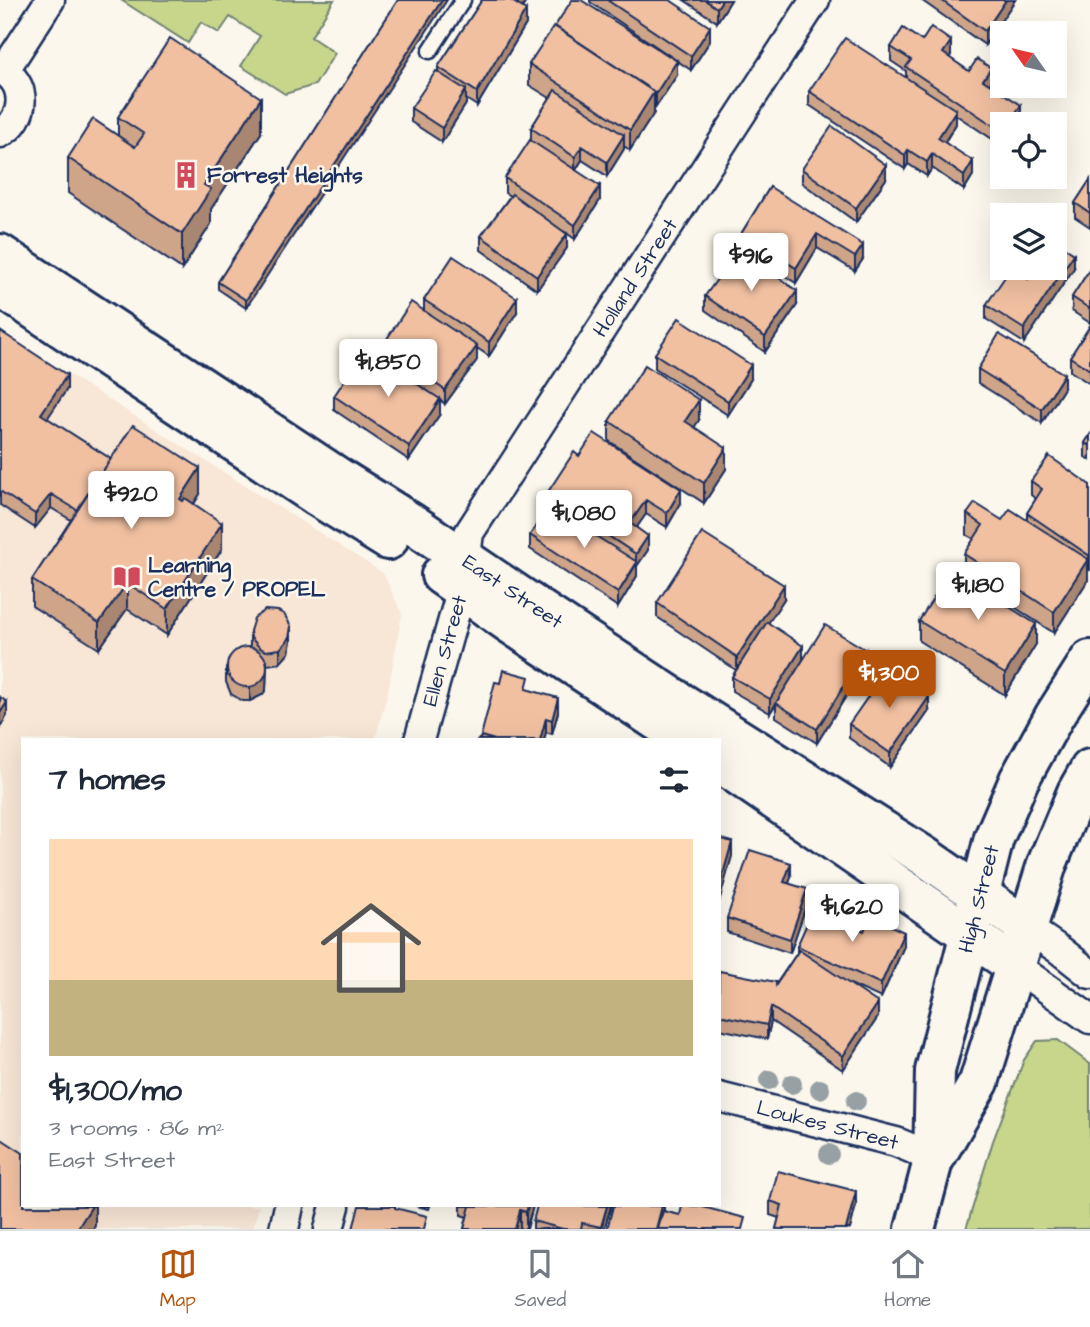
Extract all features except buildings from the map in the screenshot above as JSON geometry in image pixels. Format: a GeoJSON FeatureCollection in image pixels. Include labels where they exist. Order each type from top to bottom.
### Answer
{"type":"FeatureCollection","features":[{"type":"Feature","properties":{"kind":"street"},"geometry":{"type":"LineString","coordinates":[[0,133],[8,129],[15,120],[21,99],[13,78],[2,70],[50,0]]}},
{"type":"Feature","properties":{"kind":"street","name":"Holland Street"},"geometry":{"type":"LineString","coordinates":[[463,573],[469,533],[815,0]]}},
{"type":"Feature","properties":{"kind":"street","name":"East Street"},"geometry":{"type":"LineString","coordinates":[[0,254],[413,524],[512,625],[683,738]]}},
{"type":"Feature","properties":{"kind":"street","name":"East Street"},"geometry":{"type":"LineString","coordinates":[[0,287],[315,495],[401,548],[463,573],[735,737],[924,856],[1026,927]]}},
{"type":"Feature","properties":{"kind":"street","name":"Ellen Street"},"geometry":{"type":"LineString","coordinates":[[420,738],[453,624],[463,573]]}},
{"type":"Feature","properties":{"kind":"street","name":"High Street"},"geometry":{"type":"LineString","coordinates":[[922,1226],[933,1161],[935,1071],[994,838],[1019,780],[1055,715],[1090,660]]}},
{"type":"Feature","properties":{"kind":"street"},"geometry":{"type":"LineString","coordinates":[[721,763],[1090,1019]]}},
{"type":"Feature","properties":{"kind":"street","name":"High Street"},"geometry":{"type":"LineString","coordinates":[[933,1161],[979,1082],[1046,864],[1077,792],[1090,769]]}},
{"type":"Feature","properties":{"kind":"street"},"geometry":{"type":"LineString","coordinates":[[1026,927],[1090,975]]}},
{"type":"Feature","properties":{"kind":"street","name":"Loukes Street"},"geometry":{"type":"LineString","coordinates":[[721,1098],[896,1142],[933,1161]]}},
{"type":"Feature","properties":{"kind":"street"},"geometry":{"type":"LineString","coordinates":[[284,1229],[289,1207]]}},
{"type":"Feature","properties":{"kind":"street"},"geometry":{"type":"LineString","coordinates":[[329,1229],[335,1207]]}},
{"type":"Feature","properties":{"kind":"lane"},"geometry":{"type":"LineString","coordinates":[[430,51],[463,0]]}},
{"type":"Feature","properties":{"kind":"shaded area"},"geometry":{"type":"Polygon","coordinates":[[[0,331],[383,573],[402,614],[388,691],[376,738],[21,738],[21,1207],[259,1207],[253,1229],[0,1229],[0,331]]]}},
{"type":"Feature","properties":{"kind":"green space"},"geometry":{"type":"Polygon","coordinates":[[[121,0],[334,0],[311,37],[335,53],[315,85],[285,94],[241,66],[260,36],[230,17],[219,33],[201,22],[188,43],[121,0]]]}},
{"type":"Feature","properties":{"kind":"green space"},"geometry":{"type":"Polygon","coordinates":[[[1058,1040],[1090,1064],[1090,1229],[966,1229],[993,1141],[1024,1060],[1037,1041],[1058,1040]]]}},
{"type":"Feature","properties":{"kind":"place","name":"Forrest Heights"},"geometry":{"type":"Point","coordinates":[186,175]}},
{"type":"Feature","properties":{"kind":"place","name":"Learning Centre / PROPEL"},"geometry":{"type":"Point","coordinates":[127,577]}}]}
